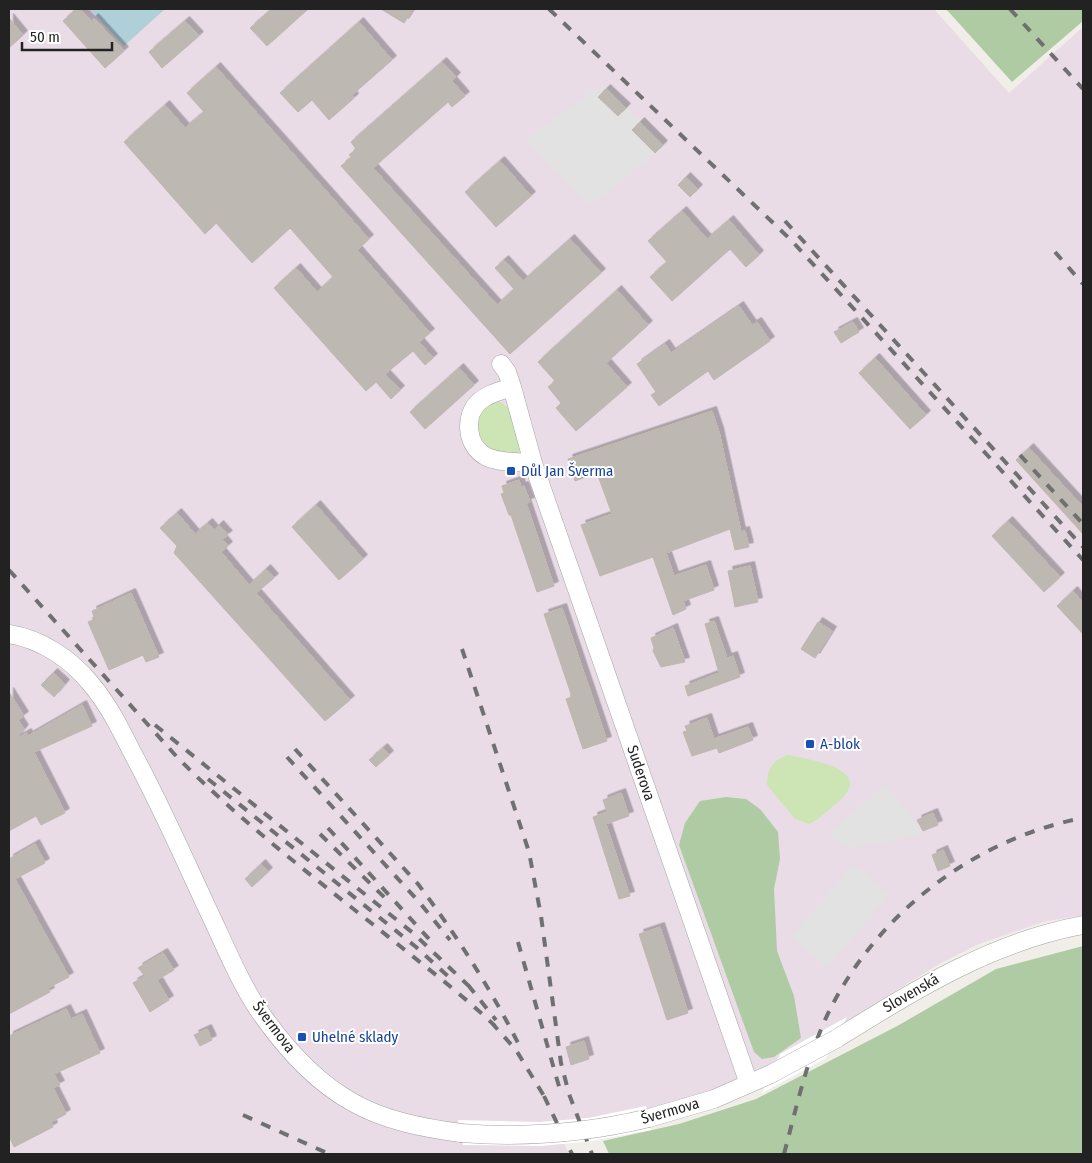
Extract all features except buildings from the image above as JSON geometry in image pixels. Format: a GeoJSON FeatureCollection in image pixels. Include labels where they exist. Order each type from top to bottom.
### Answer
{"type":"FeatureCollection","features":[{"type":"Feature","properties":{"kind":"street","name":"Suderova"},"geometry":{"type":"LineString","coordinates":[[501,364],[507,372],[533,463],[749,1084]]}},
{"type":"Feature","properties":{"kind":"street"},"geometry":{"type":"LineString","coordinates":[[512,387],[489,395],[478,402],[471,414],[470,436],[476,449],[487,457],[512,462],[533,463]]}},
{"type":"Feature","properties":{"kind":"street","name":"Švermova"},"geometry":{"type":"LineString","coordinates":[[9,634],[51,649],[70,662],[91,683],[108,708],[142,770],[244,985],[265,1019],[290,1050],[317,1075],[352,1102],[408,1124],[461,1133],[514,1135],[574,1132],[604,1128],[649,1118],[714,1099],[749,1084]]}},
{"type":"Feature","properties":{"kind":"street","name":"Slovenská"},"geometry":{"type":"LineString","coordinates":[[749,1084],[771,1074],[938,978],[983,955],[1036,936],[1083,925]]}},
{"type":"Feature","properties":{"kind":"shaded area"},"geometry":{"type":"Polygon","coordinates":[[[9,9],[934,9],[1009,93],[1083,27],[1083,915],[1043,922],[979,944],[941,963],[858,1014],[836,1039],[749,1084],[559,1133],[569,1154],[9,1154],[9,9]]]}},
{"type":"Feature","properties":{"kind":"shaded area"},"geometry":{"type":"Polygon","coordinates":[[[606,87],[665,144],[606,195],[586,203],[525,140],[595,89],[606,87]]]}},
{"type":"Feature","properties":{"kind":"shaded area"},"geometry":{"type":"Polygon","coordinates":[[[886,784],[913,818],[920,835],[853,848],[839,844],[829,833],[886,784]]]}},
{"type":"Feature","properties":{"kind":"shaded area"},"geometry":{"type":"Polygon","coordinates":[[[853,864],[889,894],[827,968],[791,937],[853,864]]]}},
{"type":"Feature","properties":{"kind":"green space"},"geometry":{"type":"Polygon","coordinates":[[[946,9],[1083,9],[1083,21],[1012,82],[946,9]]]}},
{"type":"Feature","properties":{"kind":"green space"},"geometry":{"type":"Polygon","coordinates":[[[493,401],[501,402],[508,408],[520,442],[521,448],[518,453],[490,451],[476,434],[478,413],[493,401]]]}},
{"type":"Feature","properties":{"kind":"green space"},"geometry":{"type":"Polygon","coordinates":[[[788,755],[824,763],[836,768],[846,774],[850,782],[848,791],[837,803],[809,824],[795,819],[767,785],[769,770],[774,762],[788,755]]]}},
{"type":"Feature","properties":{"kind":"green space"},"geometry":{"type":"Polygon","coordinates":[[[726,797],[746,799],[760,809],[778,832],[780,859],[774,889],[777,951],[794,996],[801,1038],[774,1057],[762,1059],[754,1052],[679,845],[685,823],[700,801],[726,797]]]}},
{"type":"Feature","properties":{"kind":"green space"},"geometry":{"type":"Polygon","coordinates":[[[1083,946],[1083,1154],[609,1154],[603,1141],[679,1124],[756,1099],[899,1025],[996,969],[1083,946]]]}},
{"type":"Feature","properties":{"kind":"water"},"geometry":{"type":"Polygon","coordinates":[[[90,9],[165,9],[124,46],[90,9]]]}},
{"type":"Feature","properties":{"kind":"pier"},"geometry":{"type":"Polygon","coordinates":[[[847,1017],[826,1058],[762,1093],[780,1054],[847,1017]]]}},
{"type":"Feature","properties":{"kind":"pier"},"geometry":{"type":"Polygon","coordinates":[[[646,1106],[651,1130],[592,1141],[541,1146],[463,1145],[458,1120],[539,1122],[588,1118],[646,1106]]]}},
{"type":"Feature","properties":{"kind":"railway"},"geometry":{"type":"LineString","coordinates":[[549,9],[791,240],[1083,560]]}},
{"type":"Feature","properties":{"kind":"railway"},"geometry":{"type":"LineString","coordinates":[[1010,9],[1083,89]]}},
{"type":"Feature","properties":{"kind":"railway"},"geometry":{"type":"LineString","coordinates":[[785,221],[1083,547]]}},
{"type":"Feature","properties":{"kind":"railway"},"geometry":{"type":"LineString","coordinates":[[1055,252],[1083,284]]}},
{"type":"Feature","properties":{"kind":"railway"},"geometry":{"type":"LineString","coordinates":[[1020,455],[1083,524]]}},
{"type":"Feature","properties":{"kind":"railway"},"geometry":{"type":"LineString","coordinates":[[9,570],[177,757],[203,782],[286,854],[448,985],[495,1026]]}},
{"type":"Feature","properties":{"kind":"railway"},"geometry":{"type":"LineString","coordinates":[[462,649],[529,852],[541,916],[561,1063],[569,1094],[592,1154]]}},
{"type":"Feature","properties":{"kind":"railway"},"geometry":{"type":"LineString","coordinates":[[155,725],[413,933],[472,989]]}},
{"type":"Feature","properties":{"kind":"railway"},"geometry":{"type":"LineString","coordinates":[[295,749],[418,884],[474,965],[522,1051]]}},
{"type":"Feature","properties":{"kind":"railway"},"geometry":{"type":"LineString","coordinates":[[287,757],[420,903],[450,940]]}},
{"type":"Feature","properties":{"kind":"railway"},"geometry":{"type":"LineString","coordinates":[[208,779],[416,947],[450,978]]}},
{"type":"Feature","properties":{"kind":"railway"},"geometry":{"type":"LineString","coordinates":[[784,1154],[807,1069],[825,1020],[845,983],[870,948],[898,916],[930,888],[965,864],[1002,844],[1042,828],[1083,818]]}},
{"type":"Feature","properties":{"kind":"railway"},"geometry":{"type":"LineString","coordinates":[[328,828],[429,939]]}},
{"type":"Feature","properties":{"kind":"railway"},"geometry":{"type":"LineString","coordinates":[[320,834],[386,899]]}},
{"type":"Feature","properties":{"kind":"railway"},"geometry":{"type":"LineString","coordinates":[[518,942],[560,1090]]}},
{"type":"Feature","properties":{"kind":"railway"},"geometry":{"type":"LineString","coordinates":[[468,985],[496,1020]]}},
{"type":"Feature","properties":{"kind":"railway"},"geometry":{"type":"LineString","coordinates":[[491,1022],[516,1050],[547,1101]]}},
{"type":"Feature","properties":{"kind":"railway"},"geometry":{"type":"LineString","coordinates":[[544,1096],[572,1154]]}},
{"type":"Feature","properties":{"kind":"railway"},"geometry":{"type":"LineString","coordinates":[[243,1115],[329,1154]]}},
{"type":"Feature","properties":{"kind":"place","name":"Důl Jan Šverma"},"geometry":{"type":"Point","coordinates":[511,471]}},
{"type":"Feature","properties":{"kind":"place","name":"A-blok"},"geometry":{"type":"Point","coordinates":[810,744]}},
{"type":"Feature","properties":{"kind":"place","name":"Uhelné sklady"},"geometry":{"type":"Point","coordinates":[302,1037]}}]}
